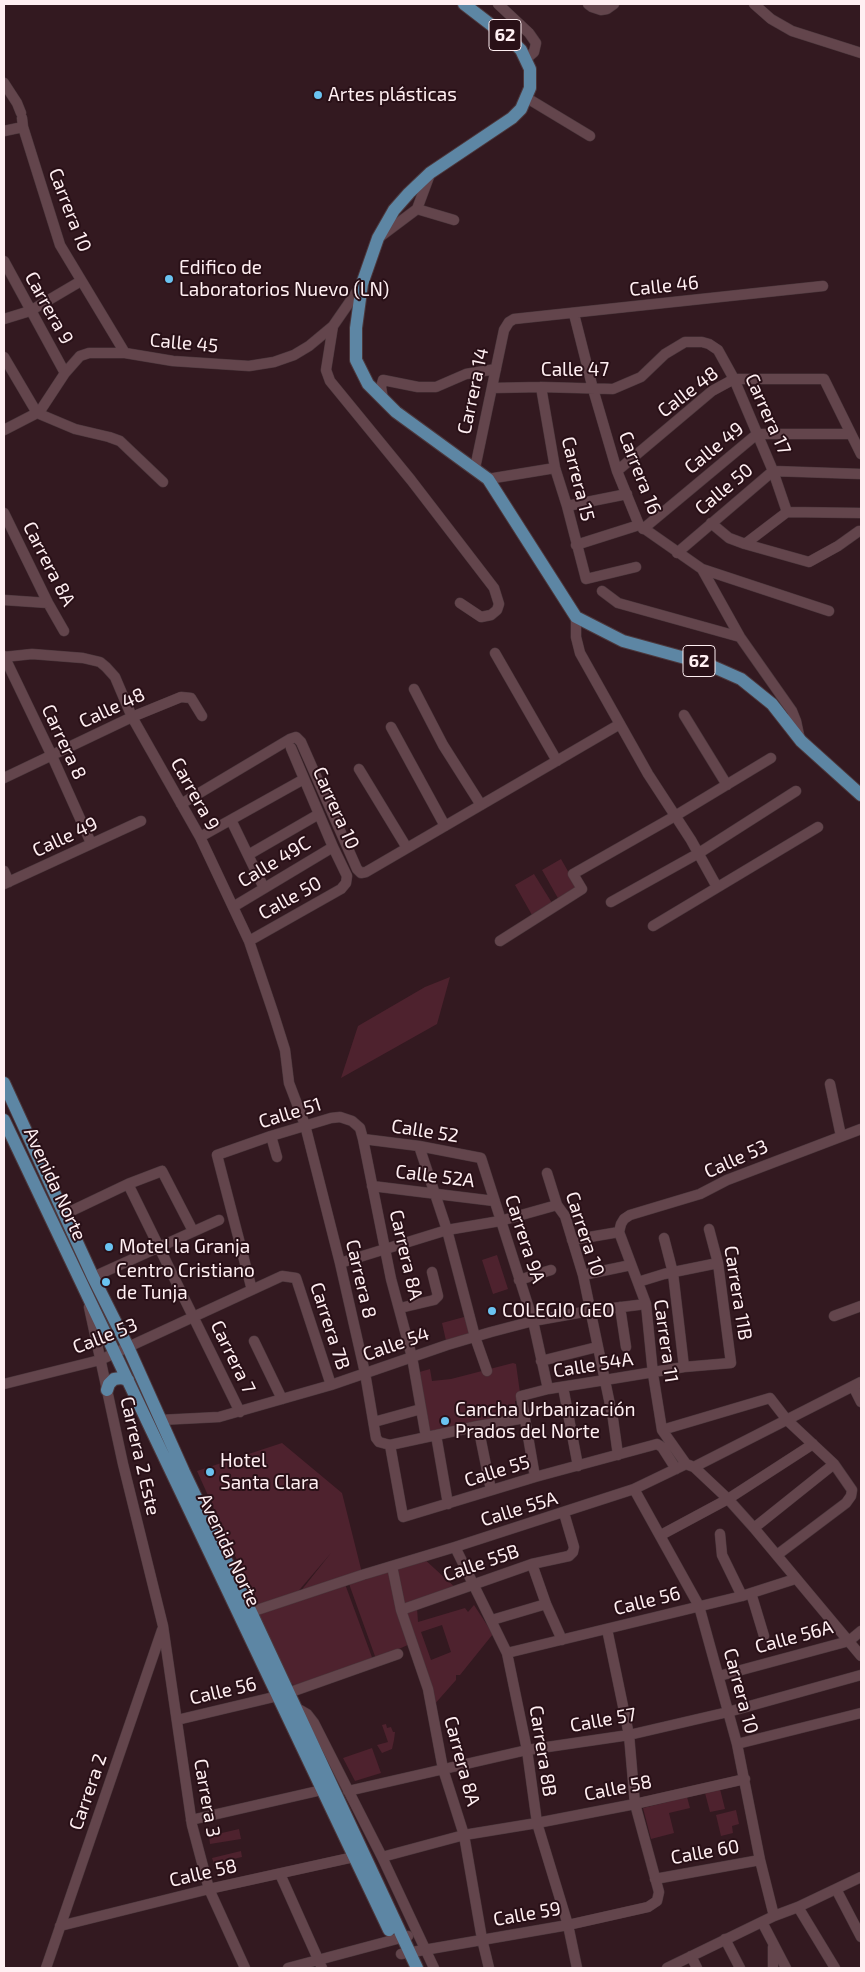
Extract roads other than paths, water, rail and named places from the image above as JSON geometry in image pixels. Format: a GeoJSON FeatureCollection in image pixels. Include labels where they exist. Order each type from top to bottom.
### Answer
{"type":"FeatureCollection","features":[{"type":"Feature","properties":{"kind":"main road","name":"62"},"geometry":{"type":"LineString","coordinates":[[464,4],[512,41],[526,59],[531,77],[527,98]]}},
{"type":"Feature","properties":{"kind":"main road"},"geometry":{"type":"LineString","coordinates":[[527,98],[521,109],[504,125],[430,173],[394,210],[378,238],[362,284],[356,328],[356,360],[368,384],[396,412],[488,479],[576,617]]}},
{"type":"Feature","properties":{"kind":"main road","name":"62"},"geometry":{"type":"LineString","coordinates":[[576,617],[623,641],[707,664],[741,679],[772,704],[800,741],[861,795]]}},
{"type":"Feature","properties":{"kind":"main road","name":"Avenida Norte"},"geometry":{"type":"LineString","coordinates":[[4,1083],[160,1420],[252,1612],[283,1695],[322,1790],[354,1857],[399,1940]]}},
{"type":"Feature","properties":{"kind":"main road","name":"Avenida Norte"},"geometry":{"type":"LineString","coordinates":[[4,1120],[128,1380],[283,1695],[294,1706],[399,1940],[405,1954],[407,1968]]}},
{"type":"Feature","properties":{"kind":"main road"},"geometry":{"type":"LineString","coordinates":[[107,1390],[109,1384],[114,1379],[128,1380]]}},
{"type":"Feature","properties":{"kind":"main road","name":"Avenida Norte"},"geometry":{"type":"LineString","coordinates":[[405,1954],[417,1968]]}},
{"type":"Feature","properties":{"kind":"street"},"geometry":{"type":"LineString","coordinates":[[498,4],[536,43],[534,52],[526,59]]}},
{"type":"Feature","properties":{"kind":"street"},"geometry":{"type":"LineString","coordinates":[[588,4],[601,10],[607,9],[614,4]]}},
{"type":"Feature","properties":{"kind":"street"},"geometry":{"type":"LineString","coordinates":[[754,4],[771,19],[792,31],[861,53]]}},
{"type":"Feature","properties":{"kind":"street","name":"Carrera 10"},"geometry":{"type":"LineString","coordinates":[[4,83],[17,103],[60,244],[124,353]]}},
{"type":"Feature","properties":{"kind":"street"},"geometry":{"type":"LineString","coordinates":[[527,98],[590,136]]}},
{"type":"Feature","properties":{"kind":"street"},"geometry":{"type":"LineString","coordinates":[[4,131],[22,119]]}},
{"type":"Feature","properties":{"kind":"street"},"geometry":{"type":"LineString","coordinates":[[378,238],[417,209],[430,173]]}},
{"type":"Feature","properties":{"kind":"street"},"geometry":{"type":"LineString","coordinates":[[417,209],[454,220]]}},
{"type":"Feature","properties":{"kind":"street","name":"Carrera 9"},"geometry":{"type":"LineString","coordinates":[[4,261],[65,373]]}},
{"type":"Feature","properties":{"kind":"street"},"geometry":{"type":"LineString","coordinates":[[4,319],[30,311],[81,281]]}},
{"type":"Feature","properties":{"kind":"street","name":"Calle 45"},"geometry":{"type":"LineString","coordinates":[[4,430],[37,413],[49,399],[74,360],[89,353],[124,353],[174,361],[249,366],[274,362],[294,355],[309,346],[333,326],[362,284]]}},
{"type":"Feature","properties":{"kind":"street","name":"Calle 46"},"geometry":{"type":"LineString","coordinates":[[509,322],[517,318],[574,314],[823,286]]}},
{"type":"Feature","properties":{"kind":"street","name":"Carrera 16"},"geometry":{"type":"LineString","coordinates":[[574,314],[617,471],[641,527],[702,569],[740,637],[792,711],[800,741]]}},
{"type":"Feature","properties":{"kind":"street","name":"Carrera 14"},"geometry":{"type":"LineString","coordinates":[[475,468],[504,330],[509,322]]}},
{"type":"Feature","properties":{"kind":"street"},"geometry":{"type":"LineString","coordinates":[[333,326],[326,360],[326,370],[330,381],[411,480],[494,588],[499,604],[497,610],[491,615],[481,618],[460,603]]}},
{"type":"Feature","properties":{"kind":"street","name":"Calle 47"},"geometry":{"type":"LineString","coordinates":[[492,388],[613,389],[641,378],[665,354],[685,342],[702,342]]}},
{"type":"Feature","properties":{"kind":"street","name":"Carrera 17"},"geometry":{"type":"LineString","coordinates":[[702,342],[718,350],[734,379],[773,471],[787,512]]}},
{"type":"Feature","properties":{"kind":"street"},"geometry":{"type":"LineString","coordinates":[[4,356],[37,413],[75,429],[120,441],[163,482]]}},
{"type":"Feature","properties":{"kind":"street"},"geometry":{"type":"LineString","coordinates":[[383,400],[381,387],[383,380],[418,387],[436,387],[466,374],[496,369]]}},
{"type":"Feature","properties":{"kind":"street","name":"Calle 48"},"geometry":{"type":"LineString","coordinates":[[617,471],[712,391],[734,379],[824,379],[850,434]]}},
{"type":"Feature","properties":{"kind":"street","name":"Carrera 15"},"geometry":{"type":"LineString","coordinates":[[541,387],[555,468],[586,579],[636,567]]}},
{"type":"Feature","properties":{"kind":"street","name":"Calle 49"},"geometry":{"type":"LineString","coordinates":[[576,545],[641,527],[758,434],[850,434]]}},
{"type":"Feature","properties":{"kind":"street"},"geometry":{"type":"LineString","coordinates":[[850,434],[861,454]]}},
{"type":"Feature","properties":{"kind":"street"},"geometry":{"type":"LineString","coordinates":[[488,479],[555,468]]}},
{"type":"Feature","properties":{"kind":"street","name":"Calle 50"},"geometry":{"type":"LineString","coordinates":[[677,553],[773,471],[861,474]]}},
{"type":"Feature","properties":{"kind":"street"},"geometry":{"type":"LineString","coordinates":[[567,506],[627,494]]}},
{"type":"Feature","properties":{"kind":"street"},"geometry":{"type":"LineString","coordinates":[[745,544],[787,512],[861,513]]}},
{"type":"Feature","properties":{"kind":"street","name":"Carrera 8A"},"geometry":{"type":"LineString","coordinates":[[4,513],[48,603],[64,631]]}},
{"type":"Feature","properties":{"kind":"street"},"geometry":{"type":"LineString","coordinates":[[711,523],[729,538],[810,562],[860,533],[850,514]]}},
{"type":"Feature","properties":{"kind":"street"},"geometry":{"type":"LineString","coordinates":[[702,569],[829,611]]}},
{"type":"Feature","properties":{"kind":"street"},"geometry":{"type":"LineString","coordinates":[[602,591],[618,603],[740,637]]}},
{"type":"Feature","properties":{"kind":"street"},"geometry":{"type":"LineString","coordinates":[[4,600],[48,603]]}},
{"type":"Feature","properties":{"kind":"street"},"geometry":{"type":"LineString","coordinates":[[576,617],[577,645],[620,724],[699,853],[717,887]]}},
{"type":"Feature","properties":{"kind":"street"},"geometry":{"type":"LineString","coordinates":[[495,653],[557,761]]}},
{"type":"Feature","properties":{"kind":"street","name":"Carrera 9"},"geometry":{"type":"LineString","coordinates":[[4,656],[32,654],[83,658],[100,662],[115,677],[132,717],[200,837],[248,941]]}},
{"type":"Feature","properties":{"kind":"street","name":"Carrera 8"},"geometry":{"type":"LineString","coordinates":[[4,656],[91,843]]}},
{"type":"Feature","properties":{"kind":"street"},"geometry":{"type":"LineString","coordinates":[[414,689],[443,746],[481,805]]}},
{"type":"Feature","properties":{"kind":"street","name":"Calle 48"},"geometry":{"type":"LineString","coordinates":[[4,778],[132,717],[185,696],[191,698],[202,716]]}},
{"type":"Feature","properties":{"kind":"street"},"geometry":{"type":"LineString","coordinates":[[684,715],[727,784]]}},
{"type":"Feature","properties":{"kind":"street"},"geometry":{"type":"LineString","coordinates":[[181,804],[296,737],[301,742],[357,869],[361,872],[366,872],[620,724]]}},
{"type":"Feature","properties":{"kind":"street"},"geometry":{"type":"LineString","coordinates":[[391,727],[445,826]]}},
{"type":"Feature","properties":{"kind":"street","name":"Carrera 10"},"geometry":{"type":"LineString","coordinates":[[291,748],[347,876],[346,883]]}},
{"type":"Feature","properties":{"kind":"street"},"geometry":{"type":"LineString","coordinates":[[500,940],[582,890],[573,874],[675,816],[771,758]]}},
{"type":"Feature","properties":{"kind":"street"},"geometry":{"type":"LineString","coordinates":[[359,769],[407,848]]}},
{"type":"Feature","properties":{"kind":"street"},"geometry":{"type":"LineString","coordinates":[[200,837],[304,779]]}},
{"type":"Feature","properties":{"kind":"street"},"geometry":{"type":"LineString","coordinates":[[611,902],[699,853],[796,791]]}},
{"type":"Feature","properties":{"kind":"street"},"geometry":{"type":"LineString","coordinates":[[248,855],[319,814]]}},
{"type":"Feature","properties":{"kind":"street"},"geometry":{"type":"LineString","coordinates":[[231,820],[264,888]]}},
{"type":"Feature","properties":{"kind":"street","name":"Calle 49"},"geometry":{"type":"LineString","coordinates":[[6,883],[141,821]]}},
{"type":"Feature","properties":{"kind":"street"},"geometry":{"type":"LineString","coordinates":[[652,926],[818,827]]}},
{"type":"Feature","properties":{"kind":"street","name":"Calle 49C"},"geometry":{"type":"LineString","coordinates":[[233,907],[333,847]]}},
{"type":"Feature","properties":{"kind":"street"},"geometry":{"type":"LineString","coordinates":[[4,871],[6,883]]}},
{"type":"Feature","properties":{"kind":"street","name":"Calle 50"},"geometry":{"type":"LineString","coordinates":[[248,941],[341,889],[346,883]]}},
{"type":"Feature","properties":{"kind":"street","name":"Carrera 8"},"geometry":{"type":"LineString","coordinates":[[248,941],[274,1012],[285,1050],[289,1083],[305,1125],[340,1263],[365,1373],[376,1438],[379,1442],[390,1445]]}},
{"type":"Feature","properties":{"kind":"street"},"geometry":{"type":"LineString","coordinates":[[830,1084],[841,1136]]}},
{"type":"Feature","properties":{"kind":"street","name":"Calle 51"},"geometry":{"type":"LineString","coordinates":[[252,1290],[217,1155],[305,1125],[340,1117],[352,1121],[360,1128],[363,1139]]}},
{"type":"Feature","properties":{"kind":"street","name":"Calle 53"},"geometry":{"type":"LineString","coordinates":[[619,1232],[624,1219],[635,1213],[700,1194],[727,1180],[861,1129]]}},
{"type":"Feature","properties":{"kind":"street"},"geometry":{"type":"LineString","coordinates":[[271,1136],[277,1157]]}},
{"type":"Feature","properties":{"kind":"street","name":"Carrera 8A"},"geometry":{"type":"LineString","coordinates":[[363,1139],[386,1249],[412,1357],[420,1409],[431,1436]]}},
{"type":"Feature","properties":{"kind":"street","name":"Calle 52"},"geometry":{"type":"LineString","coordinates":[[363,1139],[420,1146],[481,1158]]}},
{"type":"Feature","properties":{"kind":"street"},"geometry":{"type":"LineString","coordinates":[[420,1146],[447,1230],[475,1337],[487,1371]]}},
{"type":"Feature","properties":{"kind":"street","name":"Carrera 9A"},"geometry":{"type":"LineString","coordinates":[[481,1158],[533,1321],[548,1389]]}},
{"type":"Feature","properties":{"kind":"street"},"geometry":{"type":"LineString","coordinates":[[65,1214],[128,1184],[162,1171],[193,1231]]}},
{"type":"Feature","properties":{"kind":"street","name":"Carrera 10"},"geometry":{"type":"LineString","coordinates":[[547,1173],[557,1205],[563,1212],[583,1275],[589,1311],[605,1380],[618,1455]]}},
{"type":"Feature","properties":{"kind":"street","name":"Carrera 7"},"geometry":{"type":"LineString","coordinates":[[128,1184],[240,1412]]}},
{"type":"Feature","properties":{"kind":"street","name":"Calle 52A"},"geometry":{"type":"LineString","coordinates":[[372,1186],[435,1192],[494,1201]]}},
{"type":"Feature","properties":{"kind":"street"},"geometry":{"type":"LineString","coordinates":[[340,1263],[447,1230],[500,1221],[557,1205]]}},
{"type":"Feature","properties":{"kind":"street"},"geometry":{"type":"LineString","coordinates":[[93,1277],[219,1220]]}},
{"type":"Feature","properties":{"kind":"street","name":"Carrera 11B"},"geometry":{"type":"LineString","coordinates":[[709,1228],[718,1263],[731,1363]]}},
{"type":"Feature","properties":{"kind":"street"},"geometry":{"type":"LineString","coordinates":[[572,1240],[619,1232]]}},
{"type":"Feature","properties":{"kind":"street","name":"Carrera 11"},"geometry":{"type":"LineString","coordinates":[[619,1232],[646,1304],[652,1374],[662,1430],[690,1465],[728,1499],[754,1528],[861,1656]]}},
{"type":"Feature","properties":{"kind":"street"},"geometry":{"type":"LineString","coordinates":[[664,1238],[673,1273],[684,1367]]}},
{"type":"Feature","properties":{"kind":"street"},"geometry":{"type":"LineString","coordinates":[[638,1282],[718,1263]]}},
{"type":"Feature","properties":{"kind":"street"},"geometry":{"type":"LineString","coordinates":[[583,1275],[631,1265]]}},
{"type":"Feature","properties":{"kind":"street"},"geometry":{"type":"LineString","coordinates":[[519,1280],[551,1270]]}},
{"type":"Feature","properties":{"kind":"street"},"geometry":{"type":"LineString","coordinates":[[400,1308],[434,1300],[438,1296],[432,1272]]}},
{"type":"Feature","properties":{"kind":"street","name":"Calle 53"},"geometry":{"type":"LineString","coordinates":[[4,1384],[100,1360],[282,1276],[296,1278]]}},
{"type":"Feature","properties":{"kind":"street","name":"Carrera 7B"},"geometry":{"type":"LineString","coordinates":[[296,1278],[331,1384]]}},
{"type":"Feature","properties":{"kind":"street","name":"Carrera 2 Este"},"geometry":{"type":"LineString","coordinates":[[86,1292],[123,1464],[163,1626]]}},
{"type":"Feature","properties":{"kind":"street","name":"Calle 54"},"geometry":{"type":"LineString","coordinates":[[160,1420],[219,1417],[240,1412],[365,1373],[447,1344],[533,1321],[589,1311],[646,1304]]}},
{"type":"Feature","properties":{"kind":"street"},"geometry":{"type":"LineString","coordinates":[[834,1316],[861,1306]]}},
{"type":"Feature","properties":{"kind":"street"},"geometry":{"type":"LineString","coordinates":[[620,1307],[626,1347]]}},
{"type":"Feature","properties":{"kind":"street"},"geometry":{"type":"LineString","coordinates":[[254,1341],[282,1399]]}},
{"type":"Feature","properties":{"kind":"street"},"geometry":{"type":"LineString","coordinates":[[541,1360],[597,1347]]}},
{"type":"Feature","properties":{"kind":"street","name":"Calle 54A"},"geometry":{"type":"LineString","coordinates":[[525,1418],[521,1396],[548,1389],[652,1374],[684,1367],[731,1363]]}},
{"type":"Feature","properties":{"kind":"street"},"geometry":{"type":"LineString","coordinates":[[787,1420],[857,1384],[861,1402]]}},
{"type":"Feature","properties":{"kind":"street"},"geometry":{"type":"LineString","coordinates":[[564,1387],[578,1466]]}},
{"type":"Feature","properties":{"kind":"street"},"geometry":{"type":"LineString","coordinates":[[662,1430],[770,1398],[787,1420],[834,1464],[852,1490],[851,1496],[846,1502],[777,1555]]}},
{"type":"Feature","properties":{"kind":"street"},"geometry":{"type":"LineString","coordinates":[[374,1422],[420,1409]]}},
{"type":"Feature","properties":{"kind":"street"},"geometry":{"type":"LineString","coordinates":[[390,1445],[525,1418],[535,1477]]}},
{"type":"Feature","properties":{"kind":"street","name":"Calle 55A"},"geometry":{"type":"LineString","coordinates":[[252,1612],[634,1489],[787,1420]]}},
{"type":"Feature","properties":{"kind":"street"},"geometry":{"type":"LineString","coordinates":[[478,1426],[491,1490]]}},
{"type":"Feature","properties":{"kind":"street"},"geometry":{"type":"LineString","coordinates":[[431,1436],[448,1504]]}},
{"type":"Feature","properties":{"kind":"street","name":"Calle 55"},"geometry":{"type":"LineString","coordinates":[[390,1445],[403,1517],[535,1477],[657,1444],[662,1447],[676,1469]]}},
{"type":"Feature","properties":{"kind":"street"},"geometry":{"type":"LineString","coordinates":[[661,1535],[728,1499],[814,1444]]}},
{"type":"Feature","properties":{"kind":"street"},"geometry":{"type":"LineString","coordinates":[[754,1528],[834,1464]]}},
{"type":"Feature","properties":{"kind":"street","name":"Carrera 10"},"geometry":{"type":"LineString","coordinates":[[634,1489],[699,1606],[737,1744],[760,1860],[774,1916]]}},
{"type":"Feature","properties":{"kind":"street","name":"Calle 55B"},"geometry":{"type":"LineString","coordinates":[[402,1610],[532,1564],[569,1556],[573,1552],[574,1547],[564,1513]]}},
{"type":"Feature","properties":{"kind":"street"},"geometry":{"type":"LineString","coordinates":[[720,1534],[722,1555],[746,1594],[764,1636]]}},
{"type":"Feature","properties":{"kind":"street","name":"Carrera 8B"},"geometry":{"type":"LineString","coordinates":[[455,1547],[507,1653],[527,1750],[537,1823],[568,1925],[577,1968]]}},
{"type":"Feature","properties":{"kind":"street"},"geometry":{"type":"LineString","coordinates":[[532,1564],[546,1604],[562,1640]]}},
{"type":"Feature","properties":{"kind":"street","name":"Carrera 8A"},"geometry":{"type":"LineString","coordinates":[[392,1566],[402,1610],[428,1689],[443,1769],[464,1835],[482,1939],[489,1968]]}},
{"type":"Feature","properties":{"kind":"street","name":"Calle 56"},"geometry":{"type":"LineString","coordinates":[[507,1653],[746,1594],[795,1579]]}},
{"type":"Feature","properties":{"kind":"street"},"geometry":{"type":"LineString","coordinates":[[492,1620],[546,1604]]}},
{"type":"Feature","properties":{"kind":"street","name":"Carrera 3"},"geometry":{"type":"LineString","coordinates":[[163,1626],[191,1820],[209,1889],[245,1968]]}},
{"type":"Feature","properties":{"kind":"street","name":"Carrera 2"},"geometry":{"type":"LineString","coordinates":[[46,1968],[163,1626]]}},
{"type":"Feature","properties":{"kind":"street"},"geometry":{"type":"LineString","coordinates":[[607,1629],[629,1735],[635,1804],[655,1879]]}},
{"type":"Feature","properties":{"kind":"street"},"geometry":{"type":"LineString","coordinates":[[849,1641],[861,1631]]}},
{"type":"Feature","properties":{"kind":"street","name":"Calle 56A"},"geometry":{"type":"LineString","coordinates":[[719,1676],[849,1641]]}},
{"type":"Feature","properties":{"kind":"street","name":"Calle 56"},"geometry":{"type":"LineString","coordinates":[[176,1720],[283,1695],[398,1654]]}},
{"type":"Feature","properties":{"kind":"street","name":"Calle 57"},"geometry":{"type":"LineString","coordinates":[[348,1790],[527,1750],[629,1735],[728,1712],[861,1675]]}},
{"type":"Feature","properties":{"kind":"street","name":"Avenida Norte"},"geometry":{"type":"LineString","coordinates":[[294,1706],[307,1714],[314,1723],[382,1857],[434,1968]]}},
{"type":"Feature","properties":{"kind":"street"},"geometry":{"type":"LineString","coordinates":[[737,1744],[861,1713]]}},
{"type":"Feature","properties":{"kind":"street","name":"Calle 58"},"geometry":{"type":"LineString","coordinates":[[382,1857],[464,1835],[635,1804],[745,1779]]}},
{"type":"Feature","properties":{"kind":"street"},"geometry":{"type":"LineString","coordinates":[[191,1820],[322,1790]]}},
{"type":"Feature","properties":{"kind":"street","name":"Calle 58"},"geometry":{"type":"LineString","coordinates":[[60,1926],[209,1889],[354,1857]]}},
{"type":"Feature","properties":{"kind":"street","name":"Calle 60"},"geometry":{"type":"LineString","coordinates":[[655,1879],[760,1860]]}},
{"type":"Feature","properties":{"kind":"street"},"geometry":{"type":"LineString","coordinates":[[280,1874],[320,1965]]}},
{"type":"Feature","properties":{"kind":"street"},"geometry":{"type":"LineString","coordinates":[[667,1968],[774,1916],[798,1907],[861,1877]]}},
{"type":"Feature","properties":{"kind":"street","name":"Calle 59"},"geometry":{"type":"LineString","coordinates":[[405,1954],[568,1925],[648,1907],[657,1901],[659,1892],[655,1879]]}},
{"type":"Feature","properties":{"kind":"street"},"geometry":{"type":"LineString","coordinates":[[836,1889],[861,1937]]}},
{"type":"Feature","properties":{"kind":"street"},"geometry":{"type":"LineString","coordinates":[[798,1907],[835,1968]]}},
{"type":"Feature","properties":{"kind":"street"},"geometry":{"type":"LineString","coordinates":[[762,1922],[786,1968]]}},
{"type":"Feature","properties":{"kind":"street"},"geometry":{"type":"LineString","coordinates":[[288,1968],[320,1965],[417,1933]]}},
{"type":"Feature","properties":{"kind":"street"},"geometry":{"type":"LineString","coordinates":[[725,1939],[740,1968]]}},
{"type":"Feature","properties":{"kind":"street"},"geometry":{"type":"LineString","coordinates":[[773,1968],[774,1944]]}},
{"type":"Feature","properties":{"kind":"street"},"geometry":{"type":"LineString","coordinates":[[691,1956],[697,1968]]}},
{"type":"Feature","properties":{"kind":"place","name":"Artes plásticas"},"geometry":{"type":"Point","coordinates":[318,95]}},
{"type":"Feature","properties":{"kind":"place","name":"Edifico de Laboratorios Nuevo (LN)"},"geometry":{"type":"Point","coordinates":[169,279]}},
{"type":"Feature","properties":{"kind":"place","name":"Motel la Granja"},"geometry":{"type":"Point","coordinates":[109,1247]}},
{"type":"Feature","properties":{"kind":"place","name":"Centro Cristiano de Tunja"},"geometry":{"type":"Point","coordinates":[106,1282]}},
{"type":"Feature","properties":{"kind":"place","name":"COLEGIO GEO"},"geometry":{"type":"Point","coordinates":[492,1311]}},
{"type":"Feature","properties":{"kind":"place","name":"Cancha Urbanización Prados del Norte"},"geometry":{"type":"Point","coordinates":[445,1421]}},
{"type":"Feature","properties":{"kind":"place","name":"Hotel Santa Clara"},"geometry":{"type":"Point","coordinates":[210,1472]}}]}
